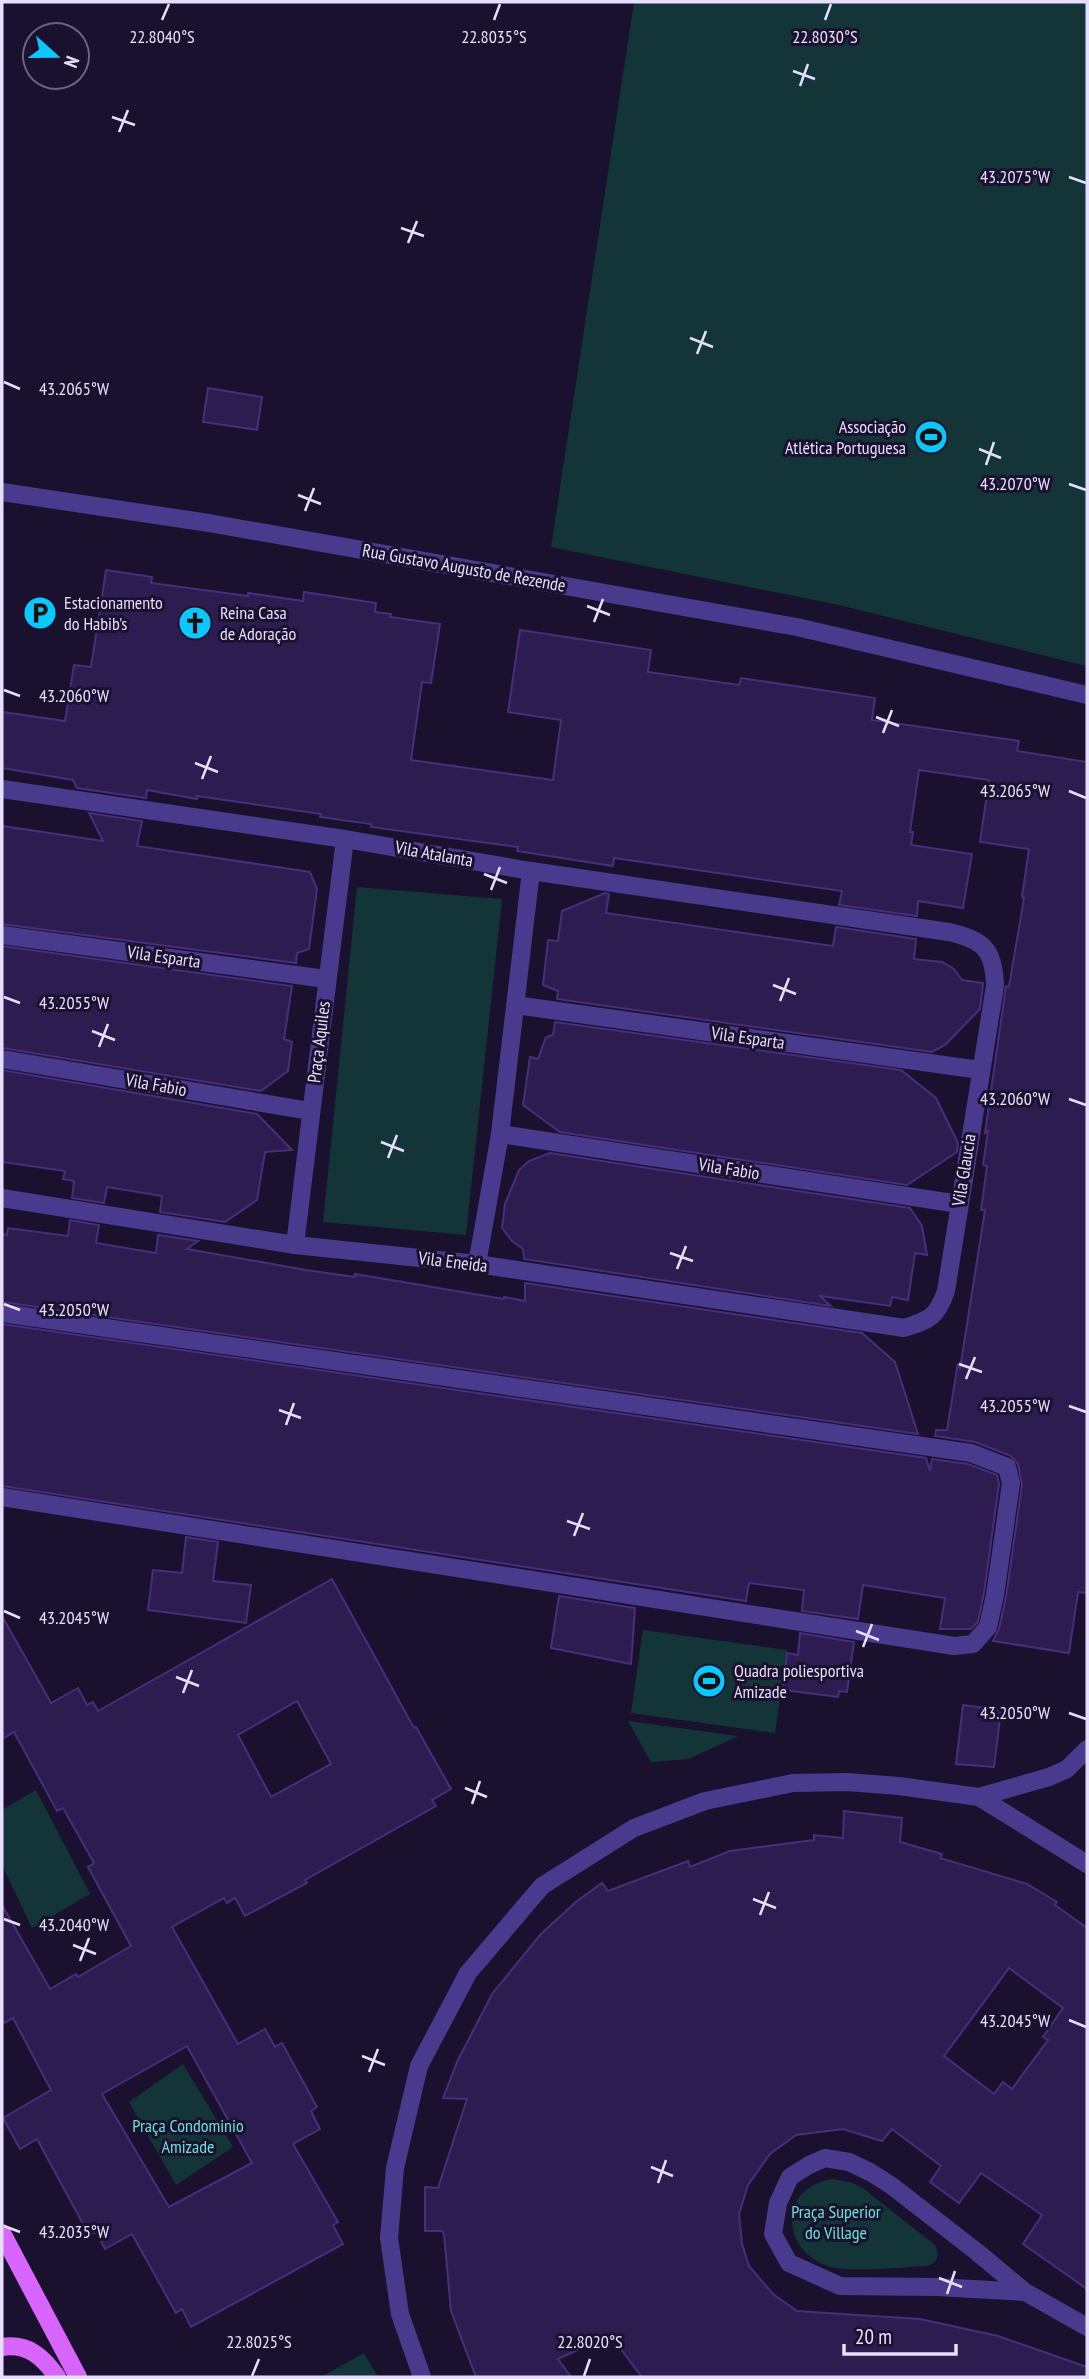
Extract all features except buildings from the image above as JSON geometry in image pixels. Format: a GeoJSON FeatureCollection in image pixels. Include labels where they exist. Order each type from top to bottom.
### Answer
{"type":"FeatureCollection","features":[{"type":"Feature","properties":{"kind":"main road"},"geometry":{"type":"LineString","coordinates":[[2,2234],[78,2377]]}},
{"type":"Feature","properties":{"kind":"main road"},"geometry":{"type":"LineString","coordinates":[[2,2347],[26,2348],[36,2353],[57,2377]]}},
{"type":"Feature","properties":{"kind":"street","name":"Rua Gustavo Augusto de Rezende"},"geometry":{"type":"LineString","coordinates":[[2,492],[209,523],[797,627],[1087,695]]}},
{"type":"Feature","properties":{"kind":"street","name":"Vila Atalanta"},"geometry":{"type":"LineString","coordinates":[[2,789],[345,838],[531,871],[949,932]]}},
{"type":"Feature","properties":{"kind":"street","name":"Praça Aquiles"},"geometry":{"type":"LineString","coordinates":[[295,1245],[345,838]]}},
{"type":"Feature","properties":{"kind":"street"},"geometry":{"type":"LineString","coordinates":[[477,1264],[500,1134],[531,871]]}},
{"type":"Feature","properties":{"kind":"street","name":"Vila Glaucia"},"geometry":{"type":"LineString","coordinates":[[904,1328],[932,1317],[940,1308],[946,1291],[995,986],[995,968],[987,950],[971,937],[949,932]]}},
{"type":"Feature","properties":{"kind":"street","name":"Vila Esparta"},"geometry":{"type":"LineString","coordinates":[[2,936],[326,979]]}},
{"type":"Feature","properties":{"kind":"street","name":"Vila Esparta"},"geometry":{"type":"LineString","coordinates":[[515,1005],[980,1070]]}},
{"type":"Feature","properties":{"kind":"street","name":"Vila Fabio"},"geometry":{"type":"LineString","coordinates":[[2,1059],[310,1111]]}},
{"type":"Feature","properties":{"kind":"street","name":"Vila Fabio"},"geometry":{"type":"LineString","coordinates":[[500,1134],[959,1204]]}},
{"type":"Feature","properties":{"kind":"street","name":"Vila Eneida"},"geometry":{"type":"LineString","coordinates":[[2,1198],[295,1245],[477,1264],[904,1328]]}},
{"type":"Feature","properties":{"kind":"street"},"geometry":{"type":"LineString","coordinates":[[2,1313],[971,1453],[1007,1467],[1011,1483],[996,1595],[988,1627],[973,1644],[954,1646],[2,1497]]}},
{"type":"Feature","properties":{"kind":"street"},"geometry":{"type":"LineString","coordinates":[[422,2377],[400,2314],[389,2238],[395,2168],[419,2066],[468,1973],[542,1886],[634,1828],[705,1801],[793,1783],[847,1782],[979,1797],[1049,1777],[1067,1769],[1087,1749]]}},
{"type":"Feature","properties":{"kind":"street"},"geometry":{"type":"LineString","coordinates":[[979,1797],[1087,1864]]}},
{"type":"Feature","properties":{"kind":"street"},"geometry":{"type":"LineString","coordinates":[[1025,2292],[937,2287],[840,2286],[789,2263],[773,2234],[778,2203],[790,2177],[809,2165],[825,2158],[849,2162],[892,2186],[1025,2292],[1087,2327]]}},
{"type":"Feature","properties":{"kind":"green space"},"geometry":{"type":"Polygon","coordinates":[[[634,2],[1087,2],[1087,666],[839,605],[551,547],[634,2]]]}},
{"type":"Feature","properties":{"kind":"green space"},"geometry":{"type":"Polygon","coordinates":[[[357,887],[502,899],[466,1235],[323,1222],[357,887]]]}},
{"type":"Feature","properties":{"kind":"green space","name":"Quadra poliesportiva Amizade"},"geometry":{"type":"Polygon","coordinates":[[[643,1630],[787,1650],[775,1733],[631,1713],[643,1630]]]}},
{"type":"Feature","properties":{"kind":"green space"},"geometry":{"type":"Polygon","coordinates":[[[628,1721],[738,1736],[689,1759],[651,1762],[628,1721]]]}},
{"type":"Feature","properties":{"kind":"green space"},"geometry":{"type":"Polygon","coordinates":[[[36,1790],[90,1894],[32,1928],[2,1865],[2,1810],[36,1790]]]}},
{"type":"Feature","properties":{"kind":"green space","name":"Praça Condominio Amizade"},"geometry":{"type":"Polygon","coordinates":[[[183,2064],[233,2147],[176,2185],[129,2102],[183,2064]]]}},
{"type":"Feature","properties":{"kind":"green space","name":"Praça Superior do Village"},"geometry":{"type":"Polygon","coordinates":[[[833,2179],[853,2183],[864,2189],[935,2245],[938,2255],[936,2261],[927,2266],[849,2269],[828,2266],[812,2258],[794,2233],[792,2219],[795,2205],[803,2193],[816,2184],[833,2179]]]}},
{"type":"Feature","properties":{"kind":"green space"},"geometry":{"type":"Polygon","coordinates":[[[364,2353],[378,2377],[321,2377],[364,2353]]]}},
{"type":"Feature","properties":{"kind":"place","name":"Associação Atlética Portuguesa"},"geometry":{"type":"Point","coordinates":[931,437]}},
{"type":"Feature","properties":{"kind":"place","name":"Estacionamento do Habib's"},"geometry":{"type":"Point","coordinates":[40,613]}},
{"type":"Feature","properties":{"kind":"place","name":"Reina Casa de Adoração"},"geometry":{"type":"Point","coordinates":[195,623]}},
{"type":"Feature","properties":{"kind":"place","name":"Quadra poliesportiva Amizade"},"geometry":{"type":"Point","coordinates":[709,1681]}}]}
